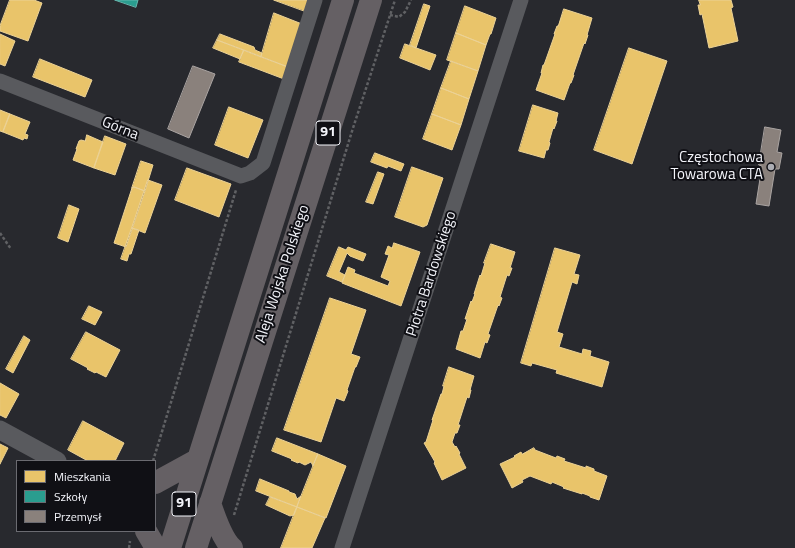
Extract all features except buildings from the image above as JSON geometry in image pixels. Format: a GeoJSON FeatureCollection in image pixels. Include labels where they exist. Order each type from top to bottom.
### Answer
{"type":"FeatureCollection","features":[{"type":"Feature","properties":{"kind":"main road","name":"Aleja Wojska Polskiego"},"geometry":{"type":"LineString","coordinates":[[170,548],[343,0]]}},
{"type":"Feature","properties":{"kind":"main road","name":"Aleja Wojska Polskiego"},"geometry":{"type":"LineString","coordinates":[[196,548],[371,0]]}},
{"type":"Feature","properties":{"kind":"main road"},"geometry":{"type":"LineString","coordinates":[[156,482],[197,460]]}},
{"type":"Feature","properties":{"kind":"main road"},"geometry":{"type":"LineString","coordinates":[[210,503],[220,528],[232,548]]}},
{"type":"Feature","properties":{"kind":"main road"},"geometry":{"type":"LineString","coordinates":[[147,532],[156,548]]}},
{"type":"Feature","properties":{"kind":"street"},"geometry":{"type":"LineString","coordinates":[[241,176],[250,173],[263,163],[315,0]]}},
{"type":"Feature","properties":{"kind":"street","name":"Piotra Bardowskiego"},"geometry":{"type":"LineString","coordinates":[[342,548],[521,0]]}},
{"type":"Feature","properties":{"kind":"street","name":"Górna"},"geometry":{"type":"LineString","coordinates":[[0,81],[241,176]]}},
{"type":"Feature","properties":{"kind":"street"},"geometry":{"type":"LineString","coordinates":[[0,430],[55,460]]}},
{"type":"Feature","properties":{"kind":"path"},"geometry":{"type":"LineString","coordinates":[[235,521],[234,515],[346,151],[395,0]]}},
{"type":"Feature","properties":{"kind":"path"},"geometry":{"type":"LineString","coordinates":[[390,15],[399,17],[404,12],[411,0]]}},
{"type":"Feature","properties":{"kind":"path"},"geometry":{"type":"LineString","coordinates":[[153,460],[241,176]]}},
{"type":"Feature","properties":{"kind":"path"},"geometry":{"type":"LineString","coordinates":[[0,233],[11,249]]}},
{"type":"Feature","properties":{"kind":"place","name":"Częstochowa Towarowa CTA"},"geometry":{"type":"Point","coordinates":[771,167]}}]}
